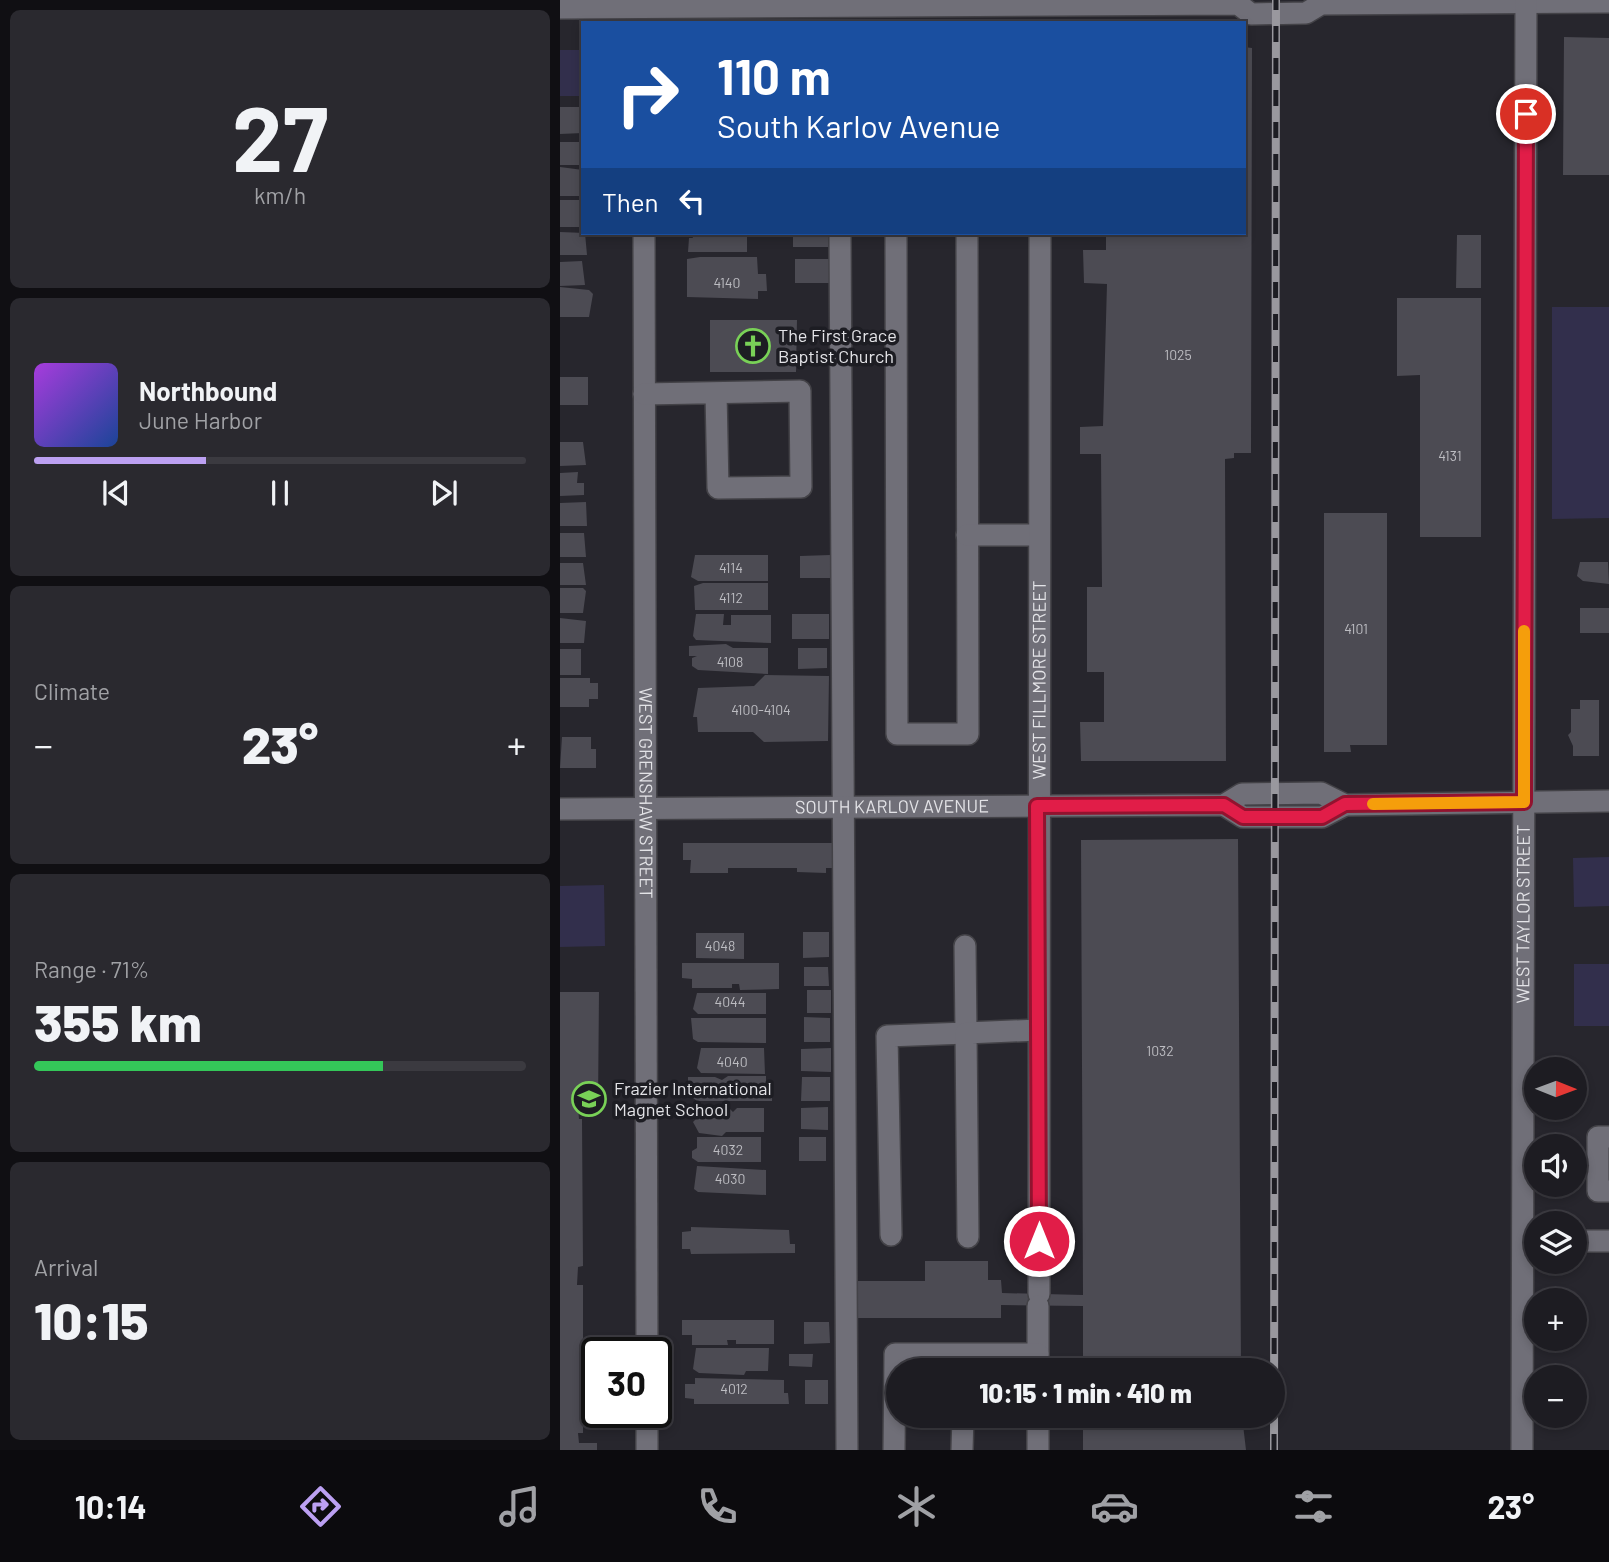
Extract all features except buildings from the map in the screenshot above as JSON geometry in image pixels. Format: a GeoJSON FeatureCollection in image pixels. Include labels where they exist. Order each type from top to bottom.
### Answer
{"type":"FeatureCollection","features":[{"type":"Feature","properties":{"kind":"street","name":"WEST TAYLOR STREET"},"geometry":{"type":"LineString","coordinates":[[1526,1],[1524,802],[1530,1211]]}},
{"type":"Feature","properties":{"kind":"street"},"geometry":{"type":"LineString","coordinates":[[560,8],[838,15],[1241,2],[1251,14],[1306,13],[1318,2],[1609,2]]}},
{"type":"Feature","properties":{"kind":"street","name":"WEST GRENSHAW STREET"},"geometry":{"type":"LineString","coordinates":[[644,235],[647,1337]]}},
{"type":"Feature","properties":{"kind":"street"},"geometry":{"type":"LineString","coordinates":[[840,235],[847,1450]]}},
{"type":"Feature","properties":{"kind":"street"},"geometry":{"type":"LineString","coordinates":[[896,235],[897,734],[968,734],[967,235]]}},
{"type":"Feature","properties":{"kind":"street","name":"WEST FILLMORE STREET"},"geometry":{"type":"LineString","coordinates":[[1038,1358],[1040,235]]}},
{"type":"Feature","properties":{"kind":"street"},"geometry":{"type":"LineString","coordinates":[[644,394],[800,391],[802,487],[718,488],[716,393]]}},
{"type":"Feature","properties":{"kind":"street"},"geometry":{"type":"LineString","coordinates":[[967,535],[1039,535]]}},
{"type":"Feature","properties":{"kind":"street","name":"SOUTH KARLOV AVENUE"},"geometry":{"type":"LineString","coordinates":[[560,809],[1224,805],[1242,794],[1268,793],[1321,793],[1345,804],[1609,801]]}},
{"type":"Feature","properties":{"kind":"street"},"geometry":{"type":"LineString","coordinates":[[965,946],[968,1237]]}},
{"type":"Feature","properties":{"kind":"street"},"geometry":{"type":"LineString","coordinates":[[891,1235],[887,1036],[1038,1030]]}},
{"type":"Feature","properties":{"kind":"street"},"geometry":{"type":"LineString","coordinates":[[1609,1137],[1598,1137],[1598,1191],[1609,1191]]}},
{"type":"Feature","properties":{"kind":"street"},"geometry":{"type":"LineString","coordinates":[[1587,1241],[1609,1241]]}},
{"type":"Feature","properties":{"kind":"street","name":"WEST TAYLOR STREET"},"geometry":{"type":"LineString","coordinates":[[1522,1450],[1529,1274]]}},
{"type":"Feature","properties":{"kind":"street"},"geometry":{"type":"LineString","coordinates":[[895,1358],[895,1354],[930,1358]]}},
{"type":"Feature","properties":{"kind":"street"},"geometry":{"type":"LineString","coordinates":[[647,1428],[647,1450]]}},
{"type":"Feature","properties":{"kind":"street"},"geometry":{"type":"LineString","coordinates":[[894,1428],[894,1450]]}},
{"type":"Feature","properties":{"kind":"street"},"geometry":{"type":"LineString","coordinates":[[962,1450],[963,1428]]}},
{"type":"Feature","properties":{"kind":"street"},"geometry":{"type":"LineString","coordinates":[[1038,1428],[1038,1450]]}},
{"type":"Feature","properties":{"kind":"shaded area"},"geometry":{"type":"Polygon","coordinates":[[[560,50],[581,50],[581,96],[560,96],[560,50]]]}},
{"type":"Feature","properties":{"kind":"shaded area"},"geometry":{"type":"Polygon","coordinates":[[[1552,307],[1609,307],[1609,518],[1552,519],[1552,307]]]}},
{"type":"Feature","properties":{"kind":"shaded area"},"geometry":{"type":"Polygon","coordinates":[[[1609,857],[1609,906],[1574,907],[1573,858],[1609,857]]]}},
{"type":"Feature","properties":{"kind":"shaded area"},"geometry":{"type":"Polygon","coordinates":[[[604,885],[605,946],[560,947],[560,886],[604,885]]]}},
{"type":"Feature","properties":{"kind":"shaded area"},"geometry":{"type":"Polygon","coordinates":[[[1574,964],[1609,964],[1609,1026],[1574,1026],[1574,964]]]}},
{"type":"Feature","properties":{"kind":"railway"},"geometry":{"type":"LineString","coordinates":[[1274,1450],[1276,0]]}},
{"type":"Feature","properties":{"kind":"slow traffic"},"geometry":{"type":"LineString","coordinates":[[1373,804],[1524,802],[1524,631]]}},
{"type":"Feature","properties":{"kind":"place","name":"The First Grace Baptist Church"},"geometry":{"type":"Point","coordinates":[753,346]}},
{"type":"Feature","properties":{"kind":"place","name":"Frazier International Magnet School"},"geometry":{"type":"Point","coordinates":[589,1099]}},
{"type":"Feature","properties":{"kind":"route"},"geometry":{"type":"LineString","coordinates":[[1039,1241],[1037,806],[1224,805],[1243,817],[1322,817],[1345,804],[1524,802],[1526,114]]}}]}
